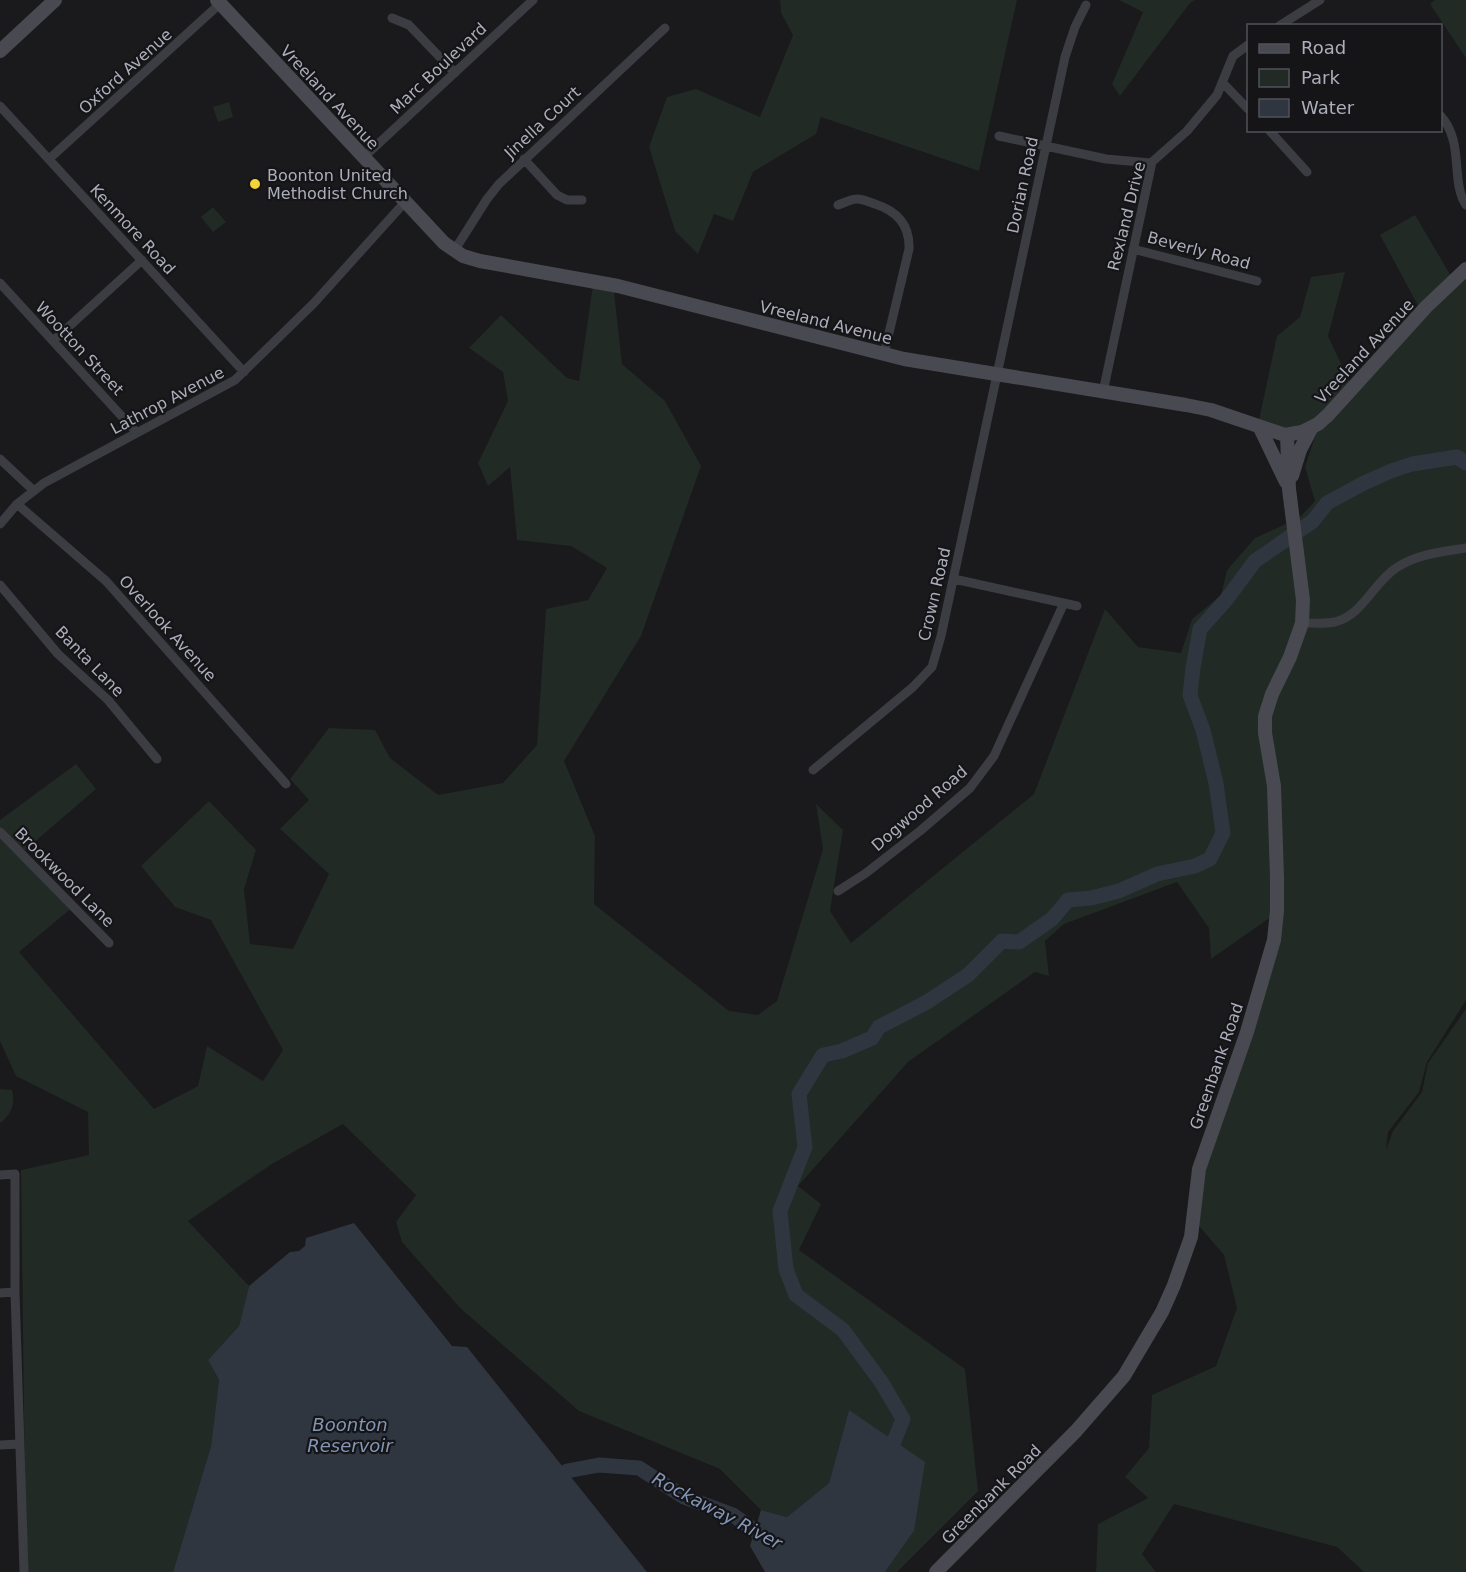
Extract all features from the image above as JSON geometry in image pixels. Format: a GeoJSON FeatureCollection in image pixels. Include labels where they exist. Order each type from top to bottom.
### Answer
{"type":"FeatureCollection","features":[{"type":"Feature","properties":{"kind":"street"},"geometry":{"type":"LineString","coordinates":[[0,51],[55,0]]}},
{"type":"Feature","properties":{"kind":"street","name":"Marc Boulevard"},"geometry":{"type":"LineString","coordinates":[[364,157],[533,0]]}},
{"type":"Feature","properties":{"kind":"street"},"geometry":{"type":"LineString","coordinates":[[1282,24],[1320,0]]}},
{"type":"Feature","properties":{"kind":"street","name":"Vreeland Avenue"},"geometry":{"type":"LineString","coordinates":[[221,1],[405,202],[444,243],[463,256],[489,263],[618,286],[884,354],[1211,410],[1287,435],[1302,432],[1328,415],[1426,307],[1466,269]]}},
{"type":"Feature","properties":{"kind":"street","name":"Oxford Avenue"},"geometry":{"type":"LineString","coordinates":[[49,159],[221,1]]}},
{"type":"Feature","properties":{"kind":"street","name":"Dorian Road"},"geometry":{"type":"LineString","coordinates":[[996,375],[1065,57],[1075,27],[1086,5]]}},
{"type":"Feature","properties":{"kind":"street"},"geometry":{"type":"LineString","coordinates":[[392,18],[409,25],[455,74]]}},
{"type":"Feature","properties":{"kind":"street","name":"Jinella Court"},"geometry":{"type":"LineString","coordinates":[[454,251],[499,184],[665,28]]}},
{"type":"Feature","properties":{"kind":"street","name":"Rexland Drive"},"geometry":{"type":"LineString","coordinates":[[1102,392],[1151,163],[1187,131],[1217,95],[1233,56],[1247,46]]}},
{"type":"Feature","properties":{"kind":"street"},"geometry":{"type":"LineString","coordinates":[[1222,82],[1247,108]]}},
{"type":"Feature","properties":{"kind":"street","name":"Kenmore Road"},"geometry":{"type":"LineString","coordinates":[[0,106],[244,372]]}},
{"type":"Feature","properties":{"kind":"street"},"geometry":{"type":"LineString","coordinates":[[1442,117],[1448,123],[1453,139],[1461,197],[1466,205]]}},
{"type":"Feature","properties":{"kind":"street"},"geometry":{"type":"LineString","coordinates":[[1271,132],[1307,172]]}},
{"type":"Feature","properties":{"kind":"street"},"geometry":{"type":"LineString","coordinates":[[999,136],[1106,159],[1151,163]]}},
{"type":"Feature","properties":{"kind":"street"},"geometry":{"type":"LineString","coordinates":[[524,159],[557,195],[567,200],[582,200]]}},
{"type":"Feature","properties":{"kind":"street"},"geometry":{"type":"LineString","coordinates":[[838,205],[856,199],[880,205],[899,217],[907,232],[909,249],[884,354]]}},
{"type":"Feature","properties":{"kind":"street","name":"Lathrop Avenue"},"geometry":{"type":"LineString","coordinates":[[0,524],[33,490],[235,380],[314,303],[405,202]]}},
{"type":"Feature","properties":{"kind":"street","name":"Beverly Road"},"geometry":{"type":"LineString","coordinates":[[1133,249],[1257,281]]}},
{"type":"Feature","properties":{"kind":"street"},"geometry":{"type":"LineString","coordinates":[[53,341],[142,260]]}},
{"type":"Feature","properties":{"kind":"street","name":"Wootton Street"},"geometry":{"type":"LineString","coordinates":[[0,283],[137,433]]}},
{"type":"Feature","properties":{"kind":"street","name":"Crown Road"},"geometry":{"type":"LineString","coordinates":[[813,770],[912,687],[932,667],[954,579],[996,375]]}},
{"type":"Feature","properties":{"kind":"street","name":"Greenbank Road"},"geometry":{"type":"LineString","coordinates":[[1289,489],[1293,468],[1300,450],[1314,426]]}},
{"type":"Feature","properties":{"kind":"street","name":"Greenbank Road"},"geometry":{"type":"LineString","coordinates":[[1260,428],[1289,489]]}},
{"type":"Feature","properties":{"kind":"street","name":"Greenbank Road"},"geometry":{"type":"LineString","coordinates":[[936,1572],[1076,1431],[1124,1376],[1162,1312],[1191,1237],[1199,1169],[1227,1093],[1274,940],[1278,900],[1274,786],[1265,734],[1265,716],[1302,623],[1302,583],[1289,489],[1287,435]]}},
{"type":"Feature","properties":{"kind":"street"},"geometry":{"type":"LineString","coordinates":[[0,459],[33,490]]}},
{"type":"Feature","properties":{"kind":"street","name":"Overlook Avenue"},"geometry":{"type":"LineString","coordinates":[[17,504],[105,581],[286,784]]}},
{"type":"Feature","properties":{"kind":"street"},"geometry":{"type":"LineString","coordinates":[[1302,623],[1332,622],[1346,618],[1367,598],[1379,581],[1398,567],[1421,555],[1466,548]]}},
{"type":"Feature","properties":{"kind":"street"},"geometry":{"type":"LineString","coordinates":[[954,579],[1077,606]]}},
{"type":"Feature","properties":{"kind":"street","name":"Banta Lane"},"geometry":{"type":"LineString","coordinates":[[0,585],[58,654],[108,700],[157,759]]}},
{"type":"Feature","properties":{"kind":"street","name":"Dogwood Road"},"geometry":{"type":"LineString","coordinates":[[838,891],[866,873],[920,831],[970,788],[994,756],[1064,603]]}},
{"type":"Feature","properties":{"kind":"street","name":"Brookwood Lane"},"geometry":{"type":"LineString","coordinates":[[0,832],[109,944]]}},
{"type":"Feature","properties":{"kind":"street"},"geometry":{"type":"LineString","coordinates":[[0,1174],[15,1174],[15,1292],[24,1572]]}},
{"type":"Feature","properties":{"kind":"street"},"geometry":{"type":"LineString","coordinates":[[0,1293],[15,1292]]}},
{"type":"Feature","properties":{"kind":"street"},"geometry":{"type":"LineString","coordinates":[[0,1444],[20,1444]]}},
{"type":"Feature","properties":{"kind":"green space"},"geometry":{"type":"Polygon","coordinates":[[[780,0],[1017,0],[979,171],[821,117],[816,134],[753,172],[733,221],[714,214],[698,254],[675,231],[649,147],[667,97],[696,89],[760,117],[793,35],[781,13],[780,0]]]}},
{"type":"Feature","properties":{"kind":"green space"},"geometry":{"type":"Polygon","coordinates":[[[1119,0],[1195,0],[1190,3],[1120,96],[1112,84],[1143,12],[1119,0]]]}},
{"type":"Feature","properties":{"kind":"green space"},"geometry":{"type":"Polygon","coordinates":[[[1435,0],[1466,0],[1466,58],[1430,4],[1435,0]]]}},
{"type":"Feature","properties":{"kind":"green space"},"geometry":{"type":"Polygon","coordinates":[[[229,102],[233,117],[218,122],[213,107],[229,102]]]}},
{"type":"Feature","properties":{"kind":"green space"},"geometry":{"type":"Polygon","coordinates":[[[213,207],[226,222],[213,232],[201,217],[213,207]]]}},
{"type":"Feature","properties":{"kind":"green space"},"geometry":{"type":"Polygon","coordinates":[[[1415,215],[1454,281],[1466,271],[1466,1000],[1427,1062],[1419,1092],[1388,1132],[1386,1150],[1393,1131],[1422,1092],[1428,1063],[1466,1009],[1466,1572],[1364,1572],[1337,1547],[1174,1504],[1142,1554],[1156,1572],[1096,1572],[1098,1524],[1148,1498],[1125,1477],[1149,1448],[1152,1395],[1216,1366],[1237,1308],[1224,1255],[1193,1219],[1196,1183],[1281,910],[1211,959],[1209,928],[1177,882],[1064,924],[1045,941],[1049,976],[1035,972],[908,1062],[798,1186],[821,1204],[799,1250],[965,1369],[978,1491],[897,1572],[885,1572],[914,1531],[849,1410],[829,1483],[787,1517],[761,1510],[720,1469],[579,1411],[460,1308],[402,1242],[396,1222],[416,1195],[343,1124],[272,1164],[188,1221],[249,1286],[239,1326],[208,1360],[219,1380],[211,1446],[173,1572],[26,1572],[21,1170],[89,1155],[88,1112],[16,1076],[0,1041],[0,820],[76,764],[96,789],[24,851],[74,906],[19,952],[154,1109],[198,1086],[207,1046],[263,1081],[283,1050],[211,920],[175,907],[141,866],[209,801],[256,850],[244,889],[250,944],[293,949],[329,874],[280,829],[309,800],[290,779],[329,728],[375,730],[390,758],[438,795],[503,783],[537,745],[546,609],[588,600],[607,568],[571,546],[517,540],[510,467],[488,486],[478,463],[508,401],[503,372],[469,348],[501,315],[567,378],[579,381],[594,278],[613,283],[622,364],[665,401],[701,466],[641,636],[564,761],[595,836],[594,904],[729,1011],[758,1015],[777,1001],[823,849],[816,804],[843,830],[830,911],[851,943],[1034,794],[1105,609],[1138,647],[1181,653],[1192,619],[1221,595],[1227,570],[1255,538],[1299,518],[1315,501],[1305,467],[1318,428],[1257,429],[1277,336],[1300,317],[1311,277],[1345,272],[1328,336],[1353,389],[1422,313],[1380,235],[1415,215]]]}},
{"type":"Feature","properties":{"kind":"green space"},"geometry":{"type":"Polygon","coordinates":[[[0,1089],[12,1090],[13,1104],[10,1113],[0,1123],[0,1089]]]}},
{"type":"Feature","properties":{"kind":"water","name":"Boonton Reservoir"},"geometry":{"type":"Polygon","coordinates":[[[354,1223],[452,1346],[467,1347],[647,1572],[173,1572],[211,1446],[219,1380],[208,1360],[239,1326],[249,1286],[290,1252],[299,1251],[305,1246],[306,1238],[354,1223]]]}},
{"type":"Feature","properties":{"kind":"water"},"geometry":{"type":"Polygon","coordinates":[[[849,1410],[925,1462],[914,1531],[885,1572],[765,1572],[750,1546],[761,1510],[787,1517],[829,1483],[849,1410]]]}},
{"type":"Feature","properties":{"kind":"waterway","name":"Rockaway River"},"geometry":{"type":"LineString","coordinates":[[887,1459],[903,1419],[882,1383],[843,1330],[796,1295],[786,1269],[780,1211],[805,1147],[799,1094],[823,1055],[842,1051],[872,1038],[879,1027],[927,1002],[968,975],[1002,941],[1019,942],[1052,919],[1068,900],[1091,898],[1119,891],[1157,874],[1195,866],[1210,859],[1223,833],[1216,783],[1203,730],[1190,695],[1200,629],[1226,600],[1255,561],[1313,521],[1327,503],[1364,483],[1412,464],[1457,457],[1466,463]]}},
{"type":"Feature","properties":{"kind":"waterway","name":"Rockaway River"},"geometry":{"type":"LineString","coordinates":[[552,1483],[567,1471],[599,1465],[639,1468],[684,1497],[733,1515],[771,1542]]}},
{"type":"Feature","properties":{"kind":"place","name":"Boonton United Methodist Church"},"geometry":{"type":"Point","coordinates":[255,184]}}]}
